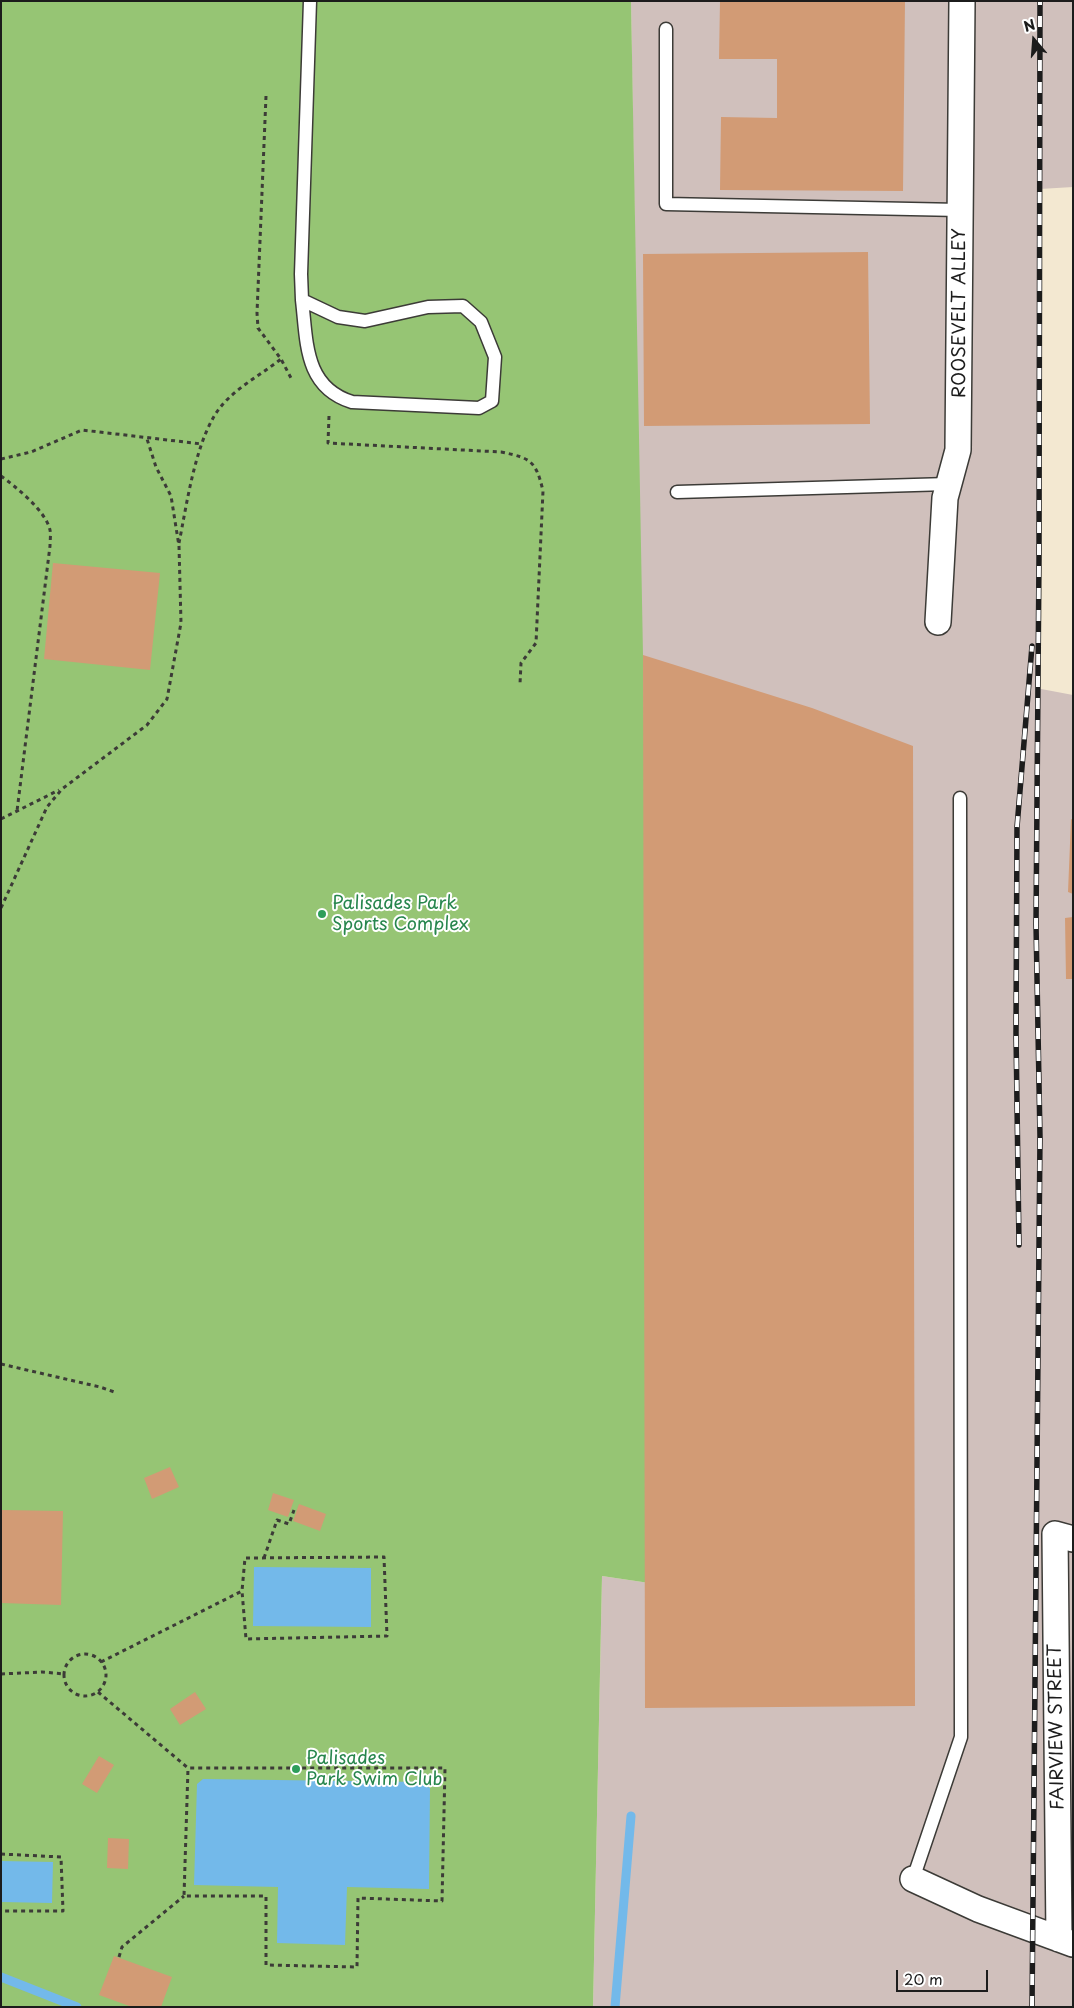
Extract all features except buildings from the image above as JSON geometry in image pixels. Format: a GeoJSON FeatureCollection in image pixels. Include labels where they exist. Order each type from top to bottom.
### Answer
{"type":"FeatureCollection","features":[{"type":"Feature","properties":{"kind":"street","name":"ROOSEVELT ALLEY"},"geometry":{"type":"LineString","coordinates":[[938,622],[945,498],[958,450],[962,1]]}},
{"type":"Feature","properties":{"kind":"street","name":"FAIRVIEW STREET"},"geometry":{"type":"LineString","coordinates":[[1066,1941],[1055,1534],[1073,1539]]}},
{"type":"Feature","properties":{"kind":"street"},"geometry":{"type":"LineString","coordinates":[[913,1878],[978,1909],[1066,1941]]}},
{"type":"Feature","properties":{"kind":"lane"},"geometry":{"type":"LineString","coordinates":[[302,300],[338,317],[365,321],[428,307],[463,306],[481,322],[495,357],[492,401],[479,408],[352,402],[340,399],[324,388],[313,371],[302,300],[310,1]]}},
{"type":"Feature","properties":{"kind":"lane"},"geometry":{"type":"LineString","coordinates":[[666,29],[666,204],[960,210]]}},
{"type":"Feature","properties":{"kind":"lane"},"geometry":{"type":"LineString","coordinates":[[677,492],[948,484]]}},
{"type":"Feature","properties":{"kind":"lane"},"geometry":{"type":"LineString","coordinates":[[913,1878],[961,1737],[960,798]]}},
{"type":"Feature","properties":{"kind":"path"},"geometry":{"type":"LineString","coordinates":[[179,546],[190,486],[202,444],[211,423],[223,404],[280,359]]}},
{"type":"Feature","properties":{"kind":"path"},"geometry":{"type":"LineString","coordinates":[[1,459],[31,452],[82,430],[202,444]]}},
{"type":"Feature","properties":{"kind":"path"},"geometry":{"type":"LineString","coordinates":[[1,819],[62,789],[147,725],[167,699],[181,623],[179,546],[171,496],[156,467],[147,439]]}},
{"type":"Feature","properties":{"kind":"path"},"geometry":{"type":"LineString","coordinates":[[1,476],[36,507],[50,529],[49,556],[17,811]]}},
{"type":"Feature","properties":{"kind":"path"},"geometry":{"type":"LineString","coordinates":[[1,908],[47,807],[62,789]]}},
{"type":"Feature","properties":{"kind":"path"},"geometry":{"type":"LineString","coordinates":[[1,1364],[100,1387],[117,1394]]}},
{"type":"Feature","properties":{"kind":"path"},"geometry":{"type":"LineString","coordinates":[[264,1558],[277,1520],[289,1524],[294,1510]]}},
{"type":"Feature","properties":{"kind":"path"},"geometry":{"type":"LineString","coordinates":[[384,1557],[387,1636],[246,1639],[242,1592],[245,1558],[384,1557]]}},
{"type":"Feature","properties":{"kind":"path"},"geometry":{"type":"LineString","coordinates":[[101,1662],[242,1592]]}},
{"type":"Feature","properties":{"kind":"path"},"geometry":{"type":"LineString","coordinates":[[89,1655],[101,1662],[106,1674],[102,1687],[98,1692],[85,1696],[73,1692],[65,1681],[66,1667],[76,1657],[89,1655]]}},
{"type":"Feature","properties":{"kind":"path"},"geometry":{"type":"LineString","coordinates":[[1,1674],[42,1672],[65,1674]]}},
{"type":"Feature","properties":{"kind":"path"},"geometry":{"type":"LineString","coordinates":[[98,1692],[188,1768],[445,1768],[442,1901],[358,1898],[357,1967],[266,1965],[266,1896],[184,1896],[122,1947],[119,1957]]}},
{"type":"Feature","properties":{"kind":"path"},"geometry":{"type":"LineString","coordinates":[[184,1896],[188,1768]]}},
{"type":"Feature","properties":{"kind":"path"},"geometry":{"type":"LineString","coordinates":[[1,1854],[61,1857],[64,1911],[1,1911]]}},
{"type":"Feature","properties":{"kind":"shaded area"},"geometry":{"type":"Polygon","coordinates":[[[631,1],[1073,1],[1073,187],[1040,189],[1036,688],[1073,695],[1073,2007],[593,2007],[602,1576],[656,1584],[631,1]]]}},
{"type":"Feature","properties":{"kind":"green space","name":"Palisades Park Sports Complex"},"geometry":{"type":"Polygon","coordinates":[[[1,1],[631,1],[643,655],[656,1584],[602,1576],[593,2007],[1,2007],[1,1]]]}},
{"type":"Feature","properties":{"kind":"water"},"geometry":{"type":"Polygon","coordinates":[[[254,1567],[371,1568],[371,1627],[253,1626],[254,1567]]]}},
{"type":"Feature","properties":{"kind":"water"},"geometry":{"type":"Polygon","coordinates":[[[203,1779],[423,1782],[424,1785],[430,1788],[429,1889],[347,1887],[345,1945],[277,1943],[278,1887],[194,1885],[197,1784],[203,1779]]]}},
{"type":"Feature","properties":{"kind":"water"},"geometry":{"type":"Polygon","coordinates":[[[1,1861],[53,1862],[52,1903],[1,1902],[1,1861]]]}},
{"type":"Feature","properties":{"kind":"waterway"},"geometry":{"type":"LineString","coordinates":[[615,2007],[631,1816]]}},
{"type":"Feature","properties":{"kind":"waterway"},"geometry":{"type":"LineString","coordinates":[[1,1977],[77,2007]]}},
{"type":"Feature","properties":{"kind":"railway"},"geometry":{"type":"LineString","coordinates":[[1032,2007],[1040,1137],[1036,924],[1040,1]]}},
{"type":"Feature","properties":{"kind":"railway"},"geometry":{"type":"LineString","coordinates":[[1019,1245],[1016,1033],[1017,827],[1032,646]]}},
{"type":"Feature","properties":{"kind":"place","name":"Palisades Park Sports Complex"},"geometry":{"type":"Point","coordinates":[322,914]}},
{"type":"Feature","properties":{"kind":"place","name":"Palisades Park Swim Club"},"geometry":{"type":"Point","coordinates":[296,1769]}}]}
